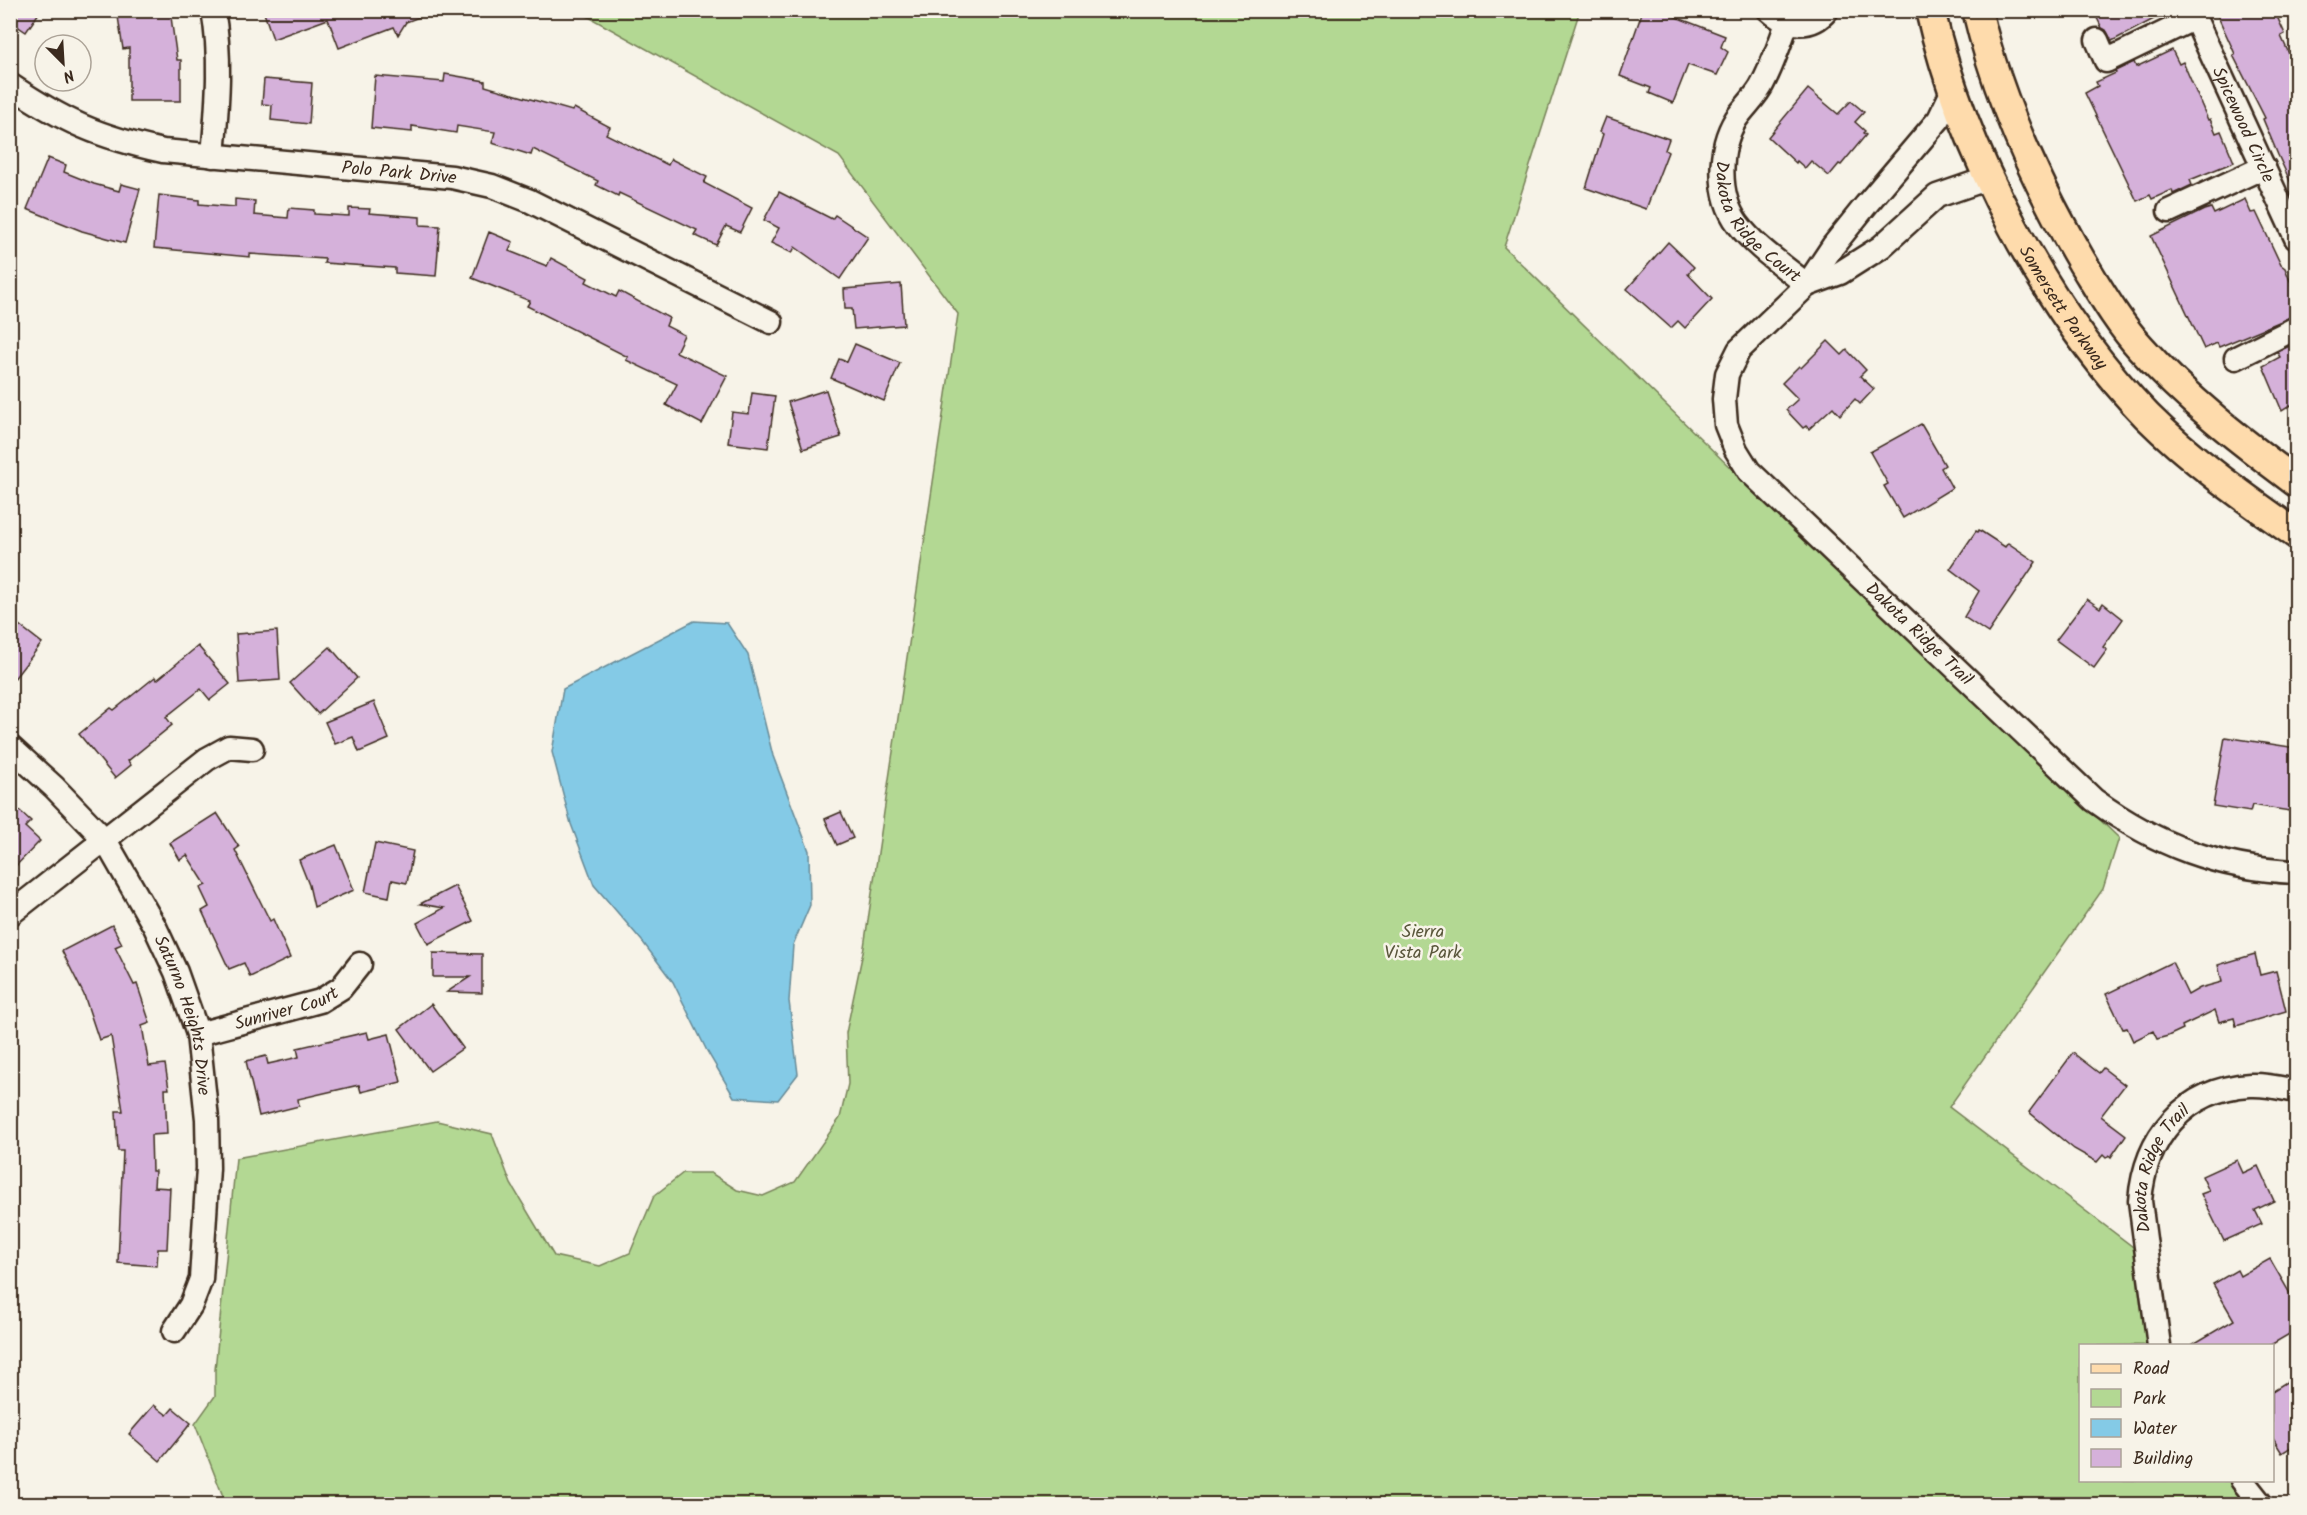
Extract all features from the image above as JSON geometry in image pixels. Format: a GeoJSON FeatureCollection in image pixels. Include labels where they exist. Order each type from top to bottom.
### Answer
{"type":"FeatureCollection","features":[{"type":"Feature","properties":{"kind":"main road","name":"Somersett Parkway"},"geometry":{"type":"LineString","coordinates":[[1930,10],[1953,90],[1989,178],[2014,229],[2081,336],[2147,416],[2199,464],[2296,534]]}},
{"type":"Feature","properties":{"kind":"main road","name":"Somersett Parkway"},"geometry":{"type":"LineString","coordinates":[[1977,10],[1988,57],[2019,139],[2058,220],[2099,291],[2140,347],[2184,394],[2243,443],[2296,482]]}},
{"type":"Feature","properties":{"kind":"street"},"geometry":{"type":"LineString","coordinates":[[213,10],[217,30],[220,75],[213,156]]}},
{"type":"Feature","properties":{"kind":"street","name":"Dakota Ridge Court"},"geometry":{"type":"LineString","coordinates":[[1807,285],[1752,239],[1737,223],[1730,209],[1723,178],[1723,159],[1734,122],[1763,85],[1778,17],[1800,25],[1813,21],[1827,10]]}},
{"type":"Feature","properties":{"kind":"street"},"geometry":{"type":"LineString","coordinates":[[2097,40],[2106,61],[2193,14]]}},
{"type":"Feature","properties":{"kind":"street","name":"Spicewood Circle"},"geometry":{"type":"LineString","coordinates":[[2193,14],[2296,238]]}},
{"type":"Feature","properties":{"kind":"street","name":"Polo Park Drive"},"geometry":{"type":"LineString","coordinates":[[10,85],[49,111],[83,129],[163,151],[452,177],[492,186],[530,201],[771,322]]}},
{"type":"Feature","properties":{"kind":"street","name":"Dakota Ridge Trail"},"geometry":{"type":"LineString","coordinates":[[1953,90],[1939,119],[1846,229],[1807,285],[1739,350],[1727,374],[1724,399],[1726,425],[1736,450],[1749,471],[2094,800],[2144,833],[2199,856],[2260,869],[2296,872]]}},
{"type":"Feature","properties":{"kind":"street"},"geometry":{"type":"LineString","coordinates":[[2169,211],[2264,167]]}},
{"type":"Feature","properties":{"kind":"street","name":"Dakota Ridge Trail"},"geometry":{"type":"LineString","coordinates":[[1807,285],[1840,273],[1881,246],[1936,196],[1989,178]]}},
{"type":"Feature","properties":{"kind":"street"},"geometry":{"type":"LineString","coordinates":[[2236,358],[2296,328]]}},
{"type":"Feature","properties":{"kind":"street","name":"Saturno Heights Drive"},"geometry":{"type":"LineString","coordinates":[[10,747],[54,787],[105,840],[156,927],[176,972],[198,1034],[207,1119],[208,1168],[201,1279],[191,1305],[174,1331]]}},
{"type":"Feature","properties":{"kind":"street"},"geometry":{"type":"LineString","coordinates":[[10,914],[207,759],[229,747],[252,748]]}},
{"type":"Feature","properties":{"kind":"street","name":"Sunriver Court"},"geometry":{"type":"LineString","coordinates":[[198,1034],[320,1001],[341,988],[360,964]]}},
{"type":"Feature","properties":{"kind":"street","name":"Dakota Ridge Trail"},"geometry":{"type":"LineString","coordinates":[[2159,1344],[2140,1201],[2144,1172],[2154,1145],[2179,1113],[2217,1091],[2253,1085],[2296,1090]]}},
{"type":"Feature","properties":{"kind":"street"},"geometry":{"type":"LineString","coordinates":[[2244,1482],[2261,1504]]}},
{"type":"Feature","properties":{"kind":"green space","name":"Sierra Vista Park"},"geometry":{"type":"Polygon","coordinates":[[[1580,10],[1504,247],[1742,479],[2119,838],[2103,889],[1949,1107],[2133,1247],[2153,1344],[2079,1344],[2079,1482],[2236,1482],[2254,1504],[226,1504],[195,1424],[215,1396],[215,1370],[236,1158],[437,1121],[492,1134],[511,1184],[554,1256],[600,1266],[630,1253],[654,1196],[683,1173],[711,1173],[737,1190],[763,1196],[795,1182],[840,1118],[848,1084],[846,1033],[864,947],[958,314],[839,156],[578,11],[1580,10]]]}},
{"type":"Feature","properties":{"kind":"water"},"geometry":{"type":"Polygon","coordinates":[[[694,621],[727,623],[748,655],[773,756],[809,851],[810,905],[793,945],[789,1001],[798,1074],[778,1100],[734,1097],[707,1051],[673,982],[642,941],[594,885],[571,824],[552,752],[563,689],[694,621]]]}},
{"type":"Feature","properties":{"kind":"building"},"geometry":{"type":"Polygon","coordinates":[[[10,10],[41,10],[26,32],[10,21],[10,10]]]}},
{"type":"Feature","properties":{"kind":"building"},"geometry":{"type":"Polygon","coordinates":[[[117,10],[170,10],[177,60],[181,60],[181,101],[129,101],[129,48],[123,49],[117,10]]]}},
{"type":"Feature","properties":{"kind":"building"},"geometry":{"type":"Polygon","coordinates":[[[263,10],[432,10],[432,12],[406,22],[398,35],[394,27],[339,48],[328,19],[273,39],[263,10]]]}},
{"type":"Feature","properties":{"kind":"building"},"geometry":{"type":"Polygon","coordinates":[[[1643,10],[1658,10],[1725,36],[1721,47],[1728,52],[1717,75],[1688,65],[1673,103],[1649,93],[1651,88],[1620,76],[1643,10]]]}},
{"type":"Feature","properties":{"kind":"building"},"geometry":{"type":"Polygon","coordinates":[[[2093,10],[2171,10],[2112,41],[2093,10]]]}},
{"type":"Feature","properties":{"kind":"building"},"geometry":{"type":"Polygon","coordinates":[[[2215,10],[2274,10],[2285,34],[2281,36],[2296,69],[2296,194],[2263,119],[2265,118],[2233,55],[2235,54],[2215,10]]]}},
{"type":"Feature","properties":{"kind":"building"},"geometry":{"type":"Polygon","coordinates":[[[2172,50],[2179,64],[2183,62],[2208,120],[2210,119],[2216,133],[2221,131],[2234,162],[2190,180],[2192,185],[2173,194],[2172,190],[2152,199],[2150,195],[2137,201],[2085,93],[2098,86],[2096,82],[2116,73],[2115,71],[2134,62],[2136,67],[2172,50]]]}},
{"type":"Feature","properties":{"kind":"building"},"geometry":{"type":"Polygon","coordinates":[[[445,74],[485,81],[485,86],[572,111],[574,108],[610,127],[606,134],[668,165],[671,159],[707,177],[704,183],[752,208],[740,232],[726,226],[716,245],[694,235],[697,230],[619,193],[618,196],[596,185],[598,181],[533,149],[531,155],[492,143],[495,132],[457,126],[456,133],[412,126],[412,132],[371,128],[375,76],[444,82],[445,74]]]}},
{"type":"Feature","properties":{"kind":"building"},"geometry":{"type":"Polygon","coordinates":[[[264,79],[312,83],[309,124],[271,120],[272,105],[262,104],[264,79]]]}},
{"type":"Feature","properties":{"kind":"building"},"geometry":{"type":"Polygon","coordinates":[[[1808,89],[1838,114],[1851,101],[1864,112],[1855,122],[1865,131],[1863,133],[1866,135],[1829,176],[1811,161],[1805,168],[1797,161],[1796,163],[1768,137],[1808,89]]]}},
{"type":"Feature","properties":{"kind":"building"},"geometry":{"type":"Polygon","coordinates":[[[1606,117],[1669,139],[1665,150],[1668,152],[1646,209],[1586,188],[1606,117]]]}},
{"type":"Feature","properties":{"kind":"building"},"geometry":{"type":"Polygon","coordinates":[[[48,158],[66,165],[64,172],[94,184],[119,191],[121,184],[140,189],[125,243],[82,231],[27,209],[48,158]]]}},
{"type":"Feature","properties":{"kind":"building"},"geometry":{"type":"Polygon","coordinates":[[[779,192],[832,219],[835,215],[868,237],[840,279],[795,247],[792,253],[771,243],[779,228],[764,220],[779,192]]]}},
{"type":"Feature","properties":{"kind":"building"},"geometry":{"type":"Polygon","coordinates":[[[159,195],[199,200],[199,204],[235,207],[235,199],[255,201],[254,215],[288,218],[289,208],[314,210],[314,214],[349,216],[349,208],[370,209],[369,213],[420,217],[420,225],[440,226],[436,276],[395,273],[395,268],[324,263],[325,259],[250,254],[250,257],[154,248],[159,195]]]}},
{"type":"Feature","properties":{"kind":"building"},"geometry":{"type":"Polygon","coordinates":[[[2245,199],[2251,213],[2256,212],[2281,265],[2285,268],[2296,296],[2296,315],[2219,347],[2217,343],[2204,349],[2151,236],[2204,210],[2211,208],[2214,214],[2245,199]]]}},
{"type":"Feature","properties":{"kind":"building"},"geometry":{"type":"Polygon","coordinates":[[[489,232],[513,242],[509,251],[547,266],[551,258],[588,278],[586,282],[616,297],[619,291],[669,318],[666,326],[684,335],[676,352],[727,376],[702,424],[666,405],[677,384],[626,360],[628,357],[527,306],[530,301],[472,278],[489,232]]]}},
{"type":"Feature","properties":{"kind":"building"},"geometry":{"type":"Polygon","coordinates":[[[1668,242],[1694,267],[1688,274],[1712,299],[1685,328],[1678,321],[1671,328],[1627,289],[1668,242]]]}},
{"type":"Feature","properties":{"kind":"building"},"geometry":{"type":"Polygon","coordinates":[[[901,284],[904,325],[854,329],[852,309],[845,309],[844,289],[901,284]]]}},
{"type":"Feature","properties":{"kind":"building"},"geometry":{"type":"Polygon","coordinates":[[[1828,341],[1842,355],[1847,350],[1866,370],[1860,376],[1874,389],[1860,404],[1855,399],[1840,415],[1833,407],[1809,429],[1806,426],[1803,428],[1786,410],[1798,399],[1782,383],[1828,341]]]}},
{"type":"Feature","properties":{"kind":"building"},"geometry":{"type":"Polygon","coordinates":[[[2296,343],[2296,402],[2282,411],[2263,366],[2280,357],[2277,352],[2296,343]]]}},
{"type":"Feature","properties":{"kind":"building"},"geometry":{"type":"Polygon","coordinates":[[[855,344],[900,363],[884,401],[831,378],[839,359],[847,362],[855,344]]]}},
{"type":"Feature","properties":{"kind":"building"},"geometry":{"type":"Polygon","coordinates":[[[826,390],[841,437],[803,449],[788,402],[826,390]]]}},
{"type":"Feature","properties":{"kind":"building"},"geometry":{"type":"Polygon","coordinates":[[[752,393],[775,396],[768,448],[728,443],[732,412],[749,414],[752,393]]]}},
{"type":"Feature","properties":{"kind":"building"},"geometry":{"type":"Polygon","coordinates":[[[1921,424],[1945,465],[1941,468],[1952,488],[1903,518],[1884,486],[1888,484],[1870,452],[1921,424]]]}},
{"type":"Feature","properties":{"kind":"building"},"geometry":{"type":"Polygon","coordinates":[[[1979,530],[2005,547],[2008,543],[2036,562],[1988,633],[1964,617],[1979,591],[1950,569],[1976,531],[1979,530]]]}},
{"type":"Feature","properties":{"kind":"building"},"geometry":{"type":"Polygon","coordinates":[[[2087,599],[2100,608],[2103,603],[2123,619],[2103,647],[2107,650],[2094,668],[2056,640],[2087,599]]]}},
{"type":"Feature","properties":{"kind":"building"},"geometry":{"type":"Polygon","coordinates":[[[10,618],[42,643],[10,684],[10,618]]]}},
{"type":"Feature","properties":{"kind":"building"},"geometry":{"type":"Polygon","coordinates":[[[277,631],[280,680],[239,683],[236,634],[277,631]]]}},
{"type":"Feature","properties":{"kind":"building"},"geometry":{"type":"Polygon","coordinates":[[[198,646],[230,684],[210,700],[201,689],[166,717],[172,725],[128,761],[131,765],[115,778],[79,734],[111,708],[114,710],[155,677],[157,680],[198,646]]]}},
{"type":"Feature","properties":{"kind":"building"},"geometry":{"type":"Polygon","coordinates":[[[330,647],[357,678],[318,714],[290,683],[330,647]]]}},
{"type":"Feature","properties":{"kind":"building"},"geometry":{"type":"Polygon","coordinates":[[[374,702],[389,739],[359,752],[353,737],[335,744],[325,722],[374,702]]]}},
{"type":"Feature","properties":{"kind":"building"},"geometry":{"type":"Polygon","coordinates":[[[2225,737],[2296,748],[2296,812],[2252,805],[2250,812],[2213,806],[2225,737]]]}},
{"type":"Feature","properties":{"kind":"building"},"geometry":{"type":"Polygon","coordinates":[[[10,802],[31,821],[25,827],[40,841],[10,872],[10,802]]]}},
{"type":"Feature","properties":{"kind":"building"},"geometry":{"type":"Polygon","coordinates":[[[841,812],[853,838],[837,845],[825,819],[841,812]]]}},
{"type":"Feature","properties":{"kind":"building"},"geometry":{"type":"Polygon","coordinates":[[[217,813],[239,847],[235,850],[270,921],[273,919],[290,958],[250,977],[244,963],[229,969],[202,911],[209,907],[200,888],[206,885],[187,855],[180,860],[170,843],[217,813]]]}},
{"type":"Feature","properties":{"kind":"building"},"geometry":{"type":"Polygon","coordinates":[[[375,843],[413,851],[407,883],[392,880],[389,897],[365,892],[375,843]]]}},
{"type":"Feature","properties":{"kind":"building"},"geometry":{"type":"Polygon","coordinates":[[[336,845],[354,890],[314,907],[309,885],[299,860],[336,845]]]}},
{"type":"Feature","properties":{"kind":"building"},"geometry":{"type":"Polygon","coordinates":[[[455,886],[473,921],[428,944],[417,923],[444,908],[420,904],[455,886]]]}},
{"type":"Feature","properties":{"kind":"building"},"geometry":{"type":"Polygon","coordinates":[[[112,925],[122,944],[115,947],[134,985],[137,984],[150,1023],[142,1026],[149,1066],[165,1064],[169,1089],[165,1089],[167,1134],[151,1135],[152,1171],[155,1171],[154,1187],[170,1188],[167,1249],[158,1249],[157,1266],[118,1263],[123,1151],[118,1151],[116,1111],[123,1111],[111,1036],[99,1040],[84,995],[62,951],[112,925]]]}},
{"type":"Feature","properties":{"kind":"building"},"geometry":{"type":"Polygon","coordinates":[[[433,953],[482,954],[482,993],[447,992],[470,977],[433,977],[433,953]]]}},
{"type":"Feature","properties":{"kind":"building"},"geometry":{"type":"Polygon","coordinates":[[[2255,954],[2260,975],[2276,971],[2286,1011],[2236,1026],[2234,1018],[2219,1022],[2215,1010],[2182,1026],[2183,1029],[2168,1036],[2157,1039],[2153,1031],[2133,1041],[2127,1028],[2123,1029],[2106,994],[2172,962],[2188,995],[2200,988],[2222,982],[2218,965],[2255,954]]]}},
{"type":"Feature","properties":{"kind":"building"},"geometry":{"type":"Polygon","coordinates":[[[431,1004],[463,1048],[430,1071],[399,1029],[431,1004]]]}},
{"type":"Feature","properties":{"kind":"building"},"geometry":{"type":"Polygon","coordinates":[[[367,1032],[369,1039],[389,1034],[401,1082],[361,1092],[359,1085],[298,1099],[299,1106],[259,1116],[246,1061],[266,1056],[268,1064],[299,1057],[297,1048],[367,1032]]]}},
{"type":"Feature","properties":{"kind":"building"},"geometry":{"type":"Polygon","coordinates":[[[2073,1053],[2099,1073],[2103,1068],[2125,1085],[2101,1116],[2126,1135],[2111,1157],[2109,1155],[2106,1158],[2103,1155],[2097,1162],[2074,1149],[2029,1112],[2073,1053]]]}},
{"type":"Feature","properties":{"kind":"building"},"geometry":{"type":"Polygon","coordinates":[[[2237,1160],[2243,1173],[2258,1166],[2274,1201],[2255,1210],[2262,1224],[2224,1241],[2201,1194],[2209,1191],[2202,1176],[2237,1160]]]}},
{"type":"Feature","properties":{"kind":"building"},"geometry":{"type":"Polygon","coordinates":[[[2270,1259],[2296,1304],[2296,1330],[2272,1344],[2193,1344],[2234,1320],[2213,1284],[2237,1270],[2240,1276],[2270,1259]]]}},
{"type":"Feature","properties":{"kind":"building"},"geometry":{"type":"Polygon","coordinates":[[[2296,1376],[2296,1444],[2282,1453],[2274,1440],[2274,1390],[2296,1376]]]}},
{"type":"Feature","properties":{"kind":"building"},"geometry":{"type":"Polygon","coordinates":[[[154,1405],[167,1415],[173,1408],[191,1423],[160,1461],[129,1434],[154,1405]]]}}]}
